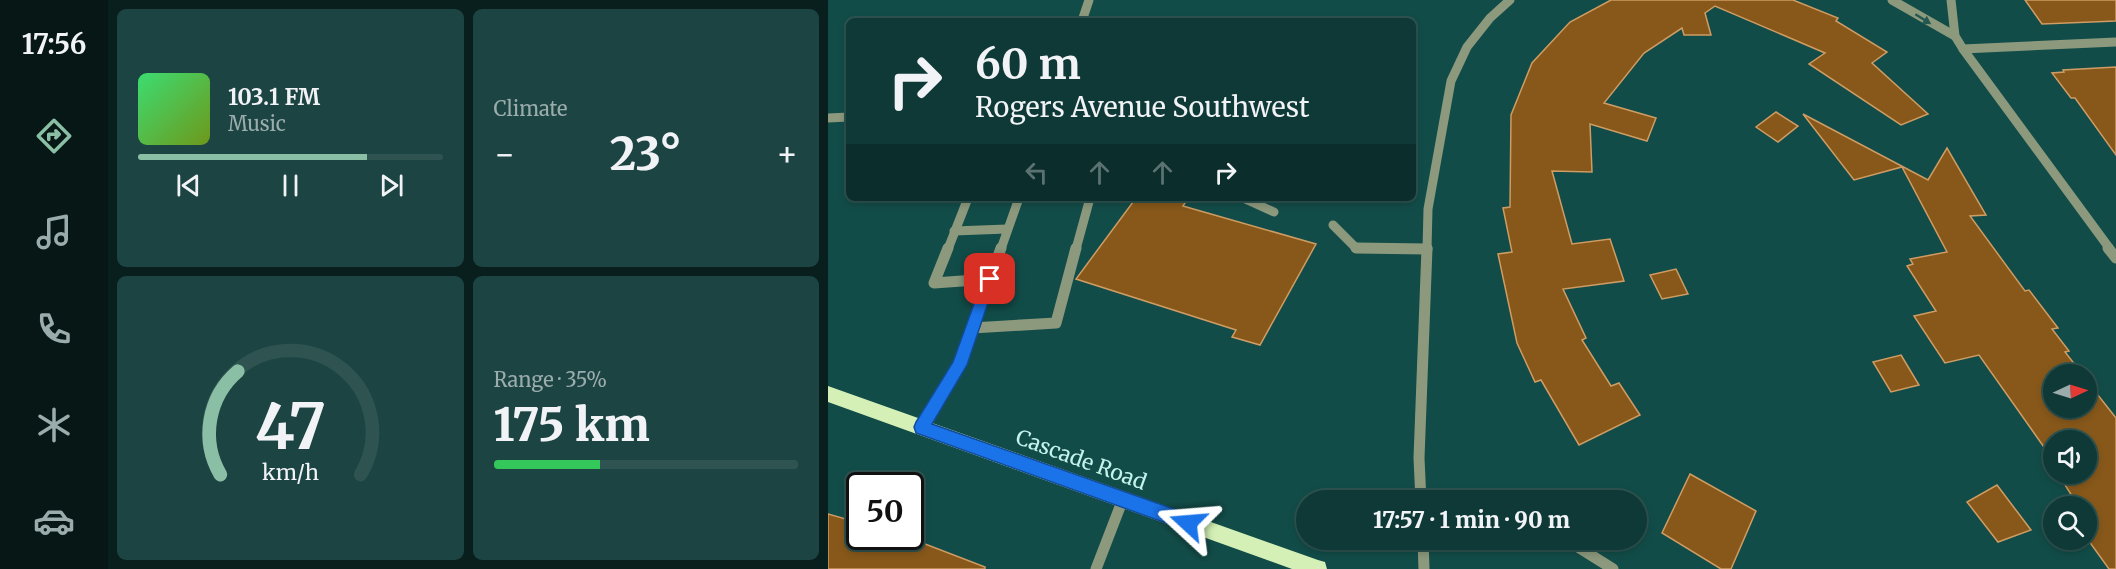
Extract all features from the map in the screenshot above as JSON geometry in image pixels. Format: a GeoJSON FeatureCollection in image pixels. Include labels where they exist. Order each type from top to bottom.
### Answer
{"type":"FeatureCollection","features":[{"type":"Feature","properties":{"kind":"main road","name":"Cascade Road"},"geometry":{"type":"LineString","coordinates":[[828,394],[1318,569]]}},
{"type":"Feature","properties":{"kind":"street"},"geometry":{"type":"LineString","coordinates":[[1083,18],[1089,0]]}},
{"type":"Feature","properties":{"kind":"street"},"geometry":{"type":"LineString","coordinates":[[1420,490],[1419,458],[1428,209],[1451,81],[1467,47],[1490,18],[1510,0]]}},
{"type":"Feature","properties":{"kind":"street"},"geometry":{"type":"LineString","coordinates":[[1892,0],[1955,36]]}},
{"type":"Feature","properties":{"kind":"street"},"geometry":{"type":"LineString","coordinates":[[1951,0],[1955,36],[1963,49],[2116,258]]}},
{"type":"Feature","properties":{"kind":"street"},"geometry":{"type":"LineString","coordinates":[[1963,49],[2116,42]]}},
{"type":"Feature","properties":{"kind":"street"},"geometry":{"type":"LineString","coordinates":[[828,117],[846,117]]}},
{"type":"Feature","properties":{"kind":"street"},"geometry":{"type":"LineString","coordinates":[[967,201],[934,283],[990,279]]}},
{"type":"Feature","properties":{"kind":"street"},"geometry":{"type":"LineString","coordinates":[[921,427],[959,365],[1018,201]]}},
{"type":"Feature","properties":{"kind":"street"},"geometry":{"type":"LineString","coordinates":[[972,328],[1056,323],[1089,201]]}},
{"type":"Feature","properties":{"kind":"street"},"geometry":{"type":"LineString","coordinates":[[1250,201],[1274,212]]}},
{"type":"Feature","properties":{"kind":"street"},"geometry":{"type":"LineString","coordinates":[[1333,225],[1356,248],[1427,249]]}},
{"type":"Feature","properties":{"kind":"street"},"geometry":{"type":"LineString","coordinates":[[954,231],[1007,229]]}},
{"type":"Feature","properties":{"kind":"street"},"geometry":{"type":"LineString","coordinates":[[1096,569],[1123,500]]}},
{"type":"Feature","properties":{"kind":"street"},"geometry":{"type":"LineString","coordinates":[[1423,550],[1424,569]]}},
{"type":"Feature","properties":{"kind":"street"},"geometry":{"type":"LineString","coordinates":[[1583,550],[1611,568]]}},
{"type":"Feature","properties":{"kind":"building"},"geometry":{"type":"Polygon","coordinates":[[[1611,0],[1793,0],[1838,18],[1836,21],[1887,52],[1872,63],[1928,114],[1901,125],[1809,64],[1825,53],[1715,6],[1705,13],[1711,35],[1684,35],[1682,28],[1644,53],[1604,103],[1656,118],[1647,141],[1590,124],[1592,172],[1552,171],[1572,244],[1610,239],[1624,281],[1563,289],[1586,338],[1582,340],[1611,386],[1619,383],[1640,415],[1579,445],[1541,380],[1535,382],[1517,343],[1498,254],[1512,252],[1503,208],[1510,207],[1511,115],[1532,63],[1570,22],[1611,0]]]}},
{"type":"Feature","properties":{"kind":"building"},"geometry":{"type":"Polygon","coordinates":[[[2025,0],[2116,0],[2116,21],[2042,24],[2025,0]]]}},
{"type":"Feature","properties":{"kind":"building"},"geometry":{"type":"Polygon","coordinates":[[[2116,67],[2116,155],[2075,98],[2071,98],[2052,73],[2064,72],[2063,70],[2116,67]]]}},
{"type":"Feature","properties":{"kind":"building"},"geometry":{"type":"Polygon","coordinates":[[[1776,112],[1798,126],[1778,142],[1756,127],[1776,112]]]}},
{"type":"Feature","properties":{"kind":"building"},"geometry":{"type":"Polygon","coordinates":[[[1803,114],[1928,180],[1947,148],[1986,215],[1970,216],[2025,291],[2029,290],[2058,328],[2052,329],[2069,351],[2065,352],[2074,364],[2043,364],[2043,418],[2097,418],[2097,394],[2116,418],[2116,569],[2109,569],[2095,550],[2097,496],[2072,496],[2064,484],[2097,484],[2097,430],[2043,430],[2043,446],[1979,355],[1945,363],[1914,316],[1936,311],[1907,266],[1913,264],[1910,259],[1947,252],[1902,167],[1854,180],[1803,114]]]}},
{"type":"Feature","properties":{"kind":"building"},"geometry":{"type":"Polygon","coordinates":[[[1134,201],[1186,201],[1183,206],[1316,244],[1260,345],[1232,337],[1236,330],[1076,279],[1134,201]]]}},
{"type":"Feature","properties":{"kind":"building"},"geometry":{"type":"Polygon","coordinates":[[[1676,269],[1688,294],[1662,299],[1650,275],[1676,269]]]}},
{"type":"Feature","properties":{"kind":"building"},"geometry":{"type":"Polygon","coordinates":[[[1901,355],[1919,385],[1891,392],[1873,362],[1901,355]]]}},
{"type":"Feature","properties":{"kind":"building"},"geometry":{"type":"Polygon","coordinates":[[[1690,474],[1756,511],[1731,569],[1721,569],[1662,533],[1690,474]]]}},
{"type":"Feature","properties":{"kind":"building"},"geometry":{"type":"Polygon","coordinates":[[[1997,485],[2031,530],[1998,542],[1967,502],[1997,485]]]}},
{"type":"Feature","properties":{"kind":"building"},"geometry":{"type":"Polygon","coordinates":[[[828,514],[846,519],[846,550],[924,550],[924,544],[985,567],[985,569],[828,569],[828,514]]]}},
{"type":"Feature","properties":{"kind":"route"},"geometry":{"type":"LineString","coordinates":[[990,279],[959,365],[921,427],[1188,523]]}}]}
